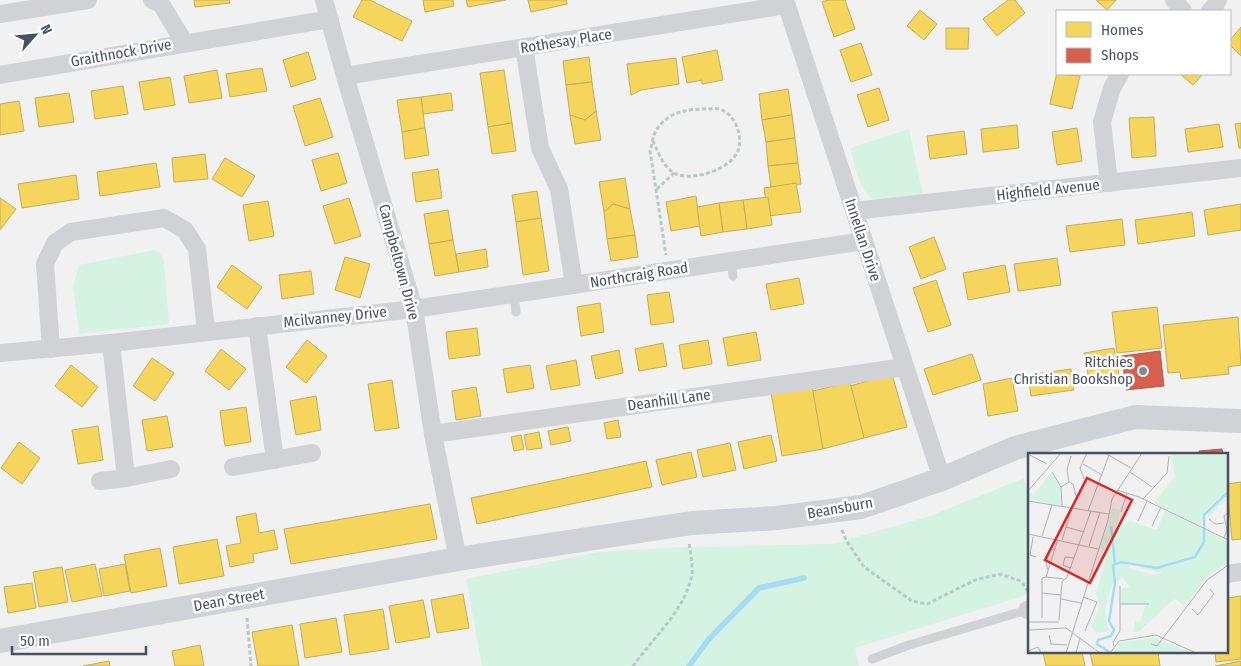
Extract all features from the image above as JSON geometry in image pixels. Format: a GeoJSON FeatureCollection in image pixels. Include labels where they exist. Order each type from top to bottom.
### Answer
{"type":"FeatureCollection","features":[{"type":"Feature","properties":{"kind":"main road","name":"Beansburn"},"geometry":{"type":"LineString","coordinates":[[458,559],[688,524],[777,518],[861,507],[942,479],[1015,448],[1135,417],[1241,421]]}},
{"type":"Feature","properties":{"kind":"main road","name":"Dean Street"},"geometry":{"type":"LineString","coordinates":[[0,641],[458,559]]}},
{"type":"Feature","properties":{"kind":"street"},"geometry":{"type":"LineString","coordinates":[[0,14],[88,0]]}},
{"type":"Feature","properties":{"kind":"street","name":"Graithnock Drive"},"geometry":{"type":"LineString","coordinates":[[152,0],[161,4],[184,42]]}},
{"type":"Feature","properties":{"kind":"street","name":"Campbeltown Drive"},"geometry":{"type":"LineString","coordinates":[[324,0],[414,309],[433,434],[458,559]]}},
{"type":"Feature","properties":{"kind":"street"},"geometry":{"type":"LineString","coordinates":[[1174,0],[1182,10]]}},
{"type":"Feature","properties":{"kind":"street","name":"Rothesay Place"},"geometry":{"type":"LineString","coordinates":[[345,76],[786,3]]}},
{"type":"Feature","properties":{"kind":"street","name":"Innellan Drive"},"geometry":{"type":"LineString","coordinates":[[786,3],[942,479]]}},
{"type":"Feature","properties":{"kind":"street","name":"Graithnock Drive"},"geometry":{"type":"LineString","coordinates":[[0,75],[330,18]]}},
{"type":"Feature","properties":{"kind":"street"},"geometry":{"type":"LineString","coordinates":[[524,47],[538,140],[559,189],[574,285]]}},
{"type":"Feature","properties":{"kind":"street"},"geometry":{"type":"LineString","coordinates":[[1108,183],[1102,122],[1112,88],[1119,75]]}},
{"type":"Feature","properties":{"kind":"street","name":"Highfield Avenue"},"geometry":{"type":"LineString","coordinates":[[854,211],[1241,168]]}},
{"type":"Feature","properties":{"kind":"street"},"geometry":{"type":"LineString","coordinates":[[51,349],[45,264],[55,243],[71,232],[164,218],[184,230],[197,249],[206,331]]}},
{"type":"Feature","properties":{"kind":"street","name":"Northcraig Road"},"geometry":{"type":"LineString","coordinates":[[414,309],[669,270],[732,269],[864,241]]}},
{"type":"Feature","properties":{"kind":"street","name":"Mcilvanney Drive"},"geometry":{"type":"LineString","coordinates":[[0,353],[111,343],[414,309]]}},
{"type":"Feature","properties":{"kind":"street"},"geometry":{"type":"LineString","coordinates":[[257,326],[275,460]]}},
{"type":"Feature","properties":{"kind":"street"},"geometry":{"type":"LineString","coordinates":[[111,343],[126,478]]}},
{"type":"Feature","properties":{"kind":"street","name":"Deanhill Lane"},"geometry":{"type":"LineString","coordinates":[[433,434],[905,367]]}},
{"type":"Feature","properties":{"kind":"street"},"geometry":{"type":"LineString","coordinates":[[233,468],[312,453]]}},
{"type":"Feature","properties":{"kind":"street"},"geometry":{"type":"LineString","coordinates":[[100,481],[171,469]]}},
{"type":"Feature","properties":{"kind":"street"},"geometry":{"type":"LineString","coordinates":[[1228,574],[1241,572]]}},
{"type":"Feature","properties":{"kind":"lane"},"geometry":{"type":"LineString","coordinates":[[514,294],[516,312]]}},
{"type":"Feature","properties":{"kind":"lane"},"geometry":{"type":"LineString","coordinates":[[872,659],[909,644],[1028,604]]}},
{"type":"Feature","properties":{"kind":"path"},"geometry":{"type":"LineString","coordinates":[[653,142],[663,162],[674,173],[687,176],[722,168],[733,158],[739,148],[739,134],[733,118],[719,108],[687,110],[670,116],[656,130],[650,151],[669,270]]}},
{"type":"Feature","properties":{"kind":"path"},"geometry":{"type":"LineString","coordinates":[[656,190],[674,173]]}},
{"type":"Feature","properties":{"kind":"path"},"geometry":{"type":"LineString","coordinates":[[834,511],[846,540],[864,567],[912,601],[927,604],[975,580],[1000,574],[1021,581],[1028,601]]}},
{"type":"Feature","properties":{"kind":"path"},"geometry":{"type":"LineString","coordinates":[[633,666],[671,616],[687,590],[692,572],[688,524]]}},
{"type":"Feature","properties":{"kind":"path"},"geometry":{"type":"LineString","coordinates":[[245,597],[251,666]]}},
{"type":"Feature","properties":{"kind":"green space"},"geometry":{"type":"Polygon","coordinates":[[[909,129],[923,195],[884,202],[873,199],[868,195],[859,180],[850,148],[909,129]]]}},
{"type":"Feature","properties":{"kind":"green space"},"geometry":{"type":"Polygon","coordinates":[[[154,250],[160,253],[164,262],[169,324],[79,334],[73,286],[79,265],[154,250]]]}},
{"type":"Feature","properties":{"kind":"green space"},"geometry":{"type":"Polygon","coordinates":[[[1024,478],[1028,492],[1028,595],[855,648],[859,666],[482,666],[466,579],[598,552],[684,547],[832,544],[930,516],[1024,478]]]}},
{"type":"Feature","properties":{"kind":"building: Homes"},"geometry":{"type":"Polygon","coordinates":[[[194,0],[229,0],[230,3],[195,7],[194,0]]]}},
{"type":"Feature","properties":{"kind":"building: Homes"},"geometry":{"type":"Polygon","coordinates":[[[362,0],[370,0],[412,21],[402,41],[353,17],[362,0]]]}},
{"type":"Feature","properties":{"kind":"building: Homes"},"geometry":{"type":"Polygon","coordinates":[[[423,0],[453,0],[454,6],[425,12],[423,0]]]}},
{"type":"Feature","properties":{"kind":"building: Homes"},"geometry":{"type":"Polygon","coordinates":[[[466,0],[506,0],[468,7],[466,0]]]}},
{"type":"Feature","properties":{"kind":"building: Homes"},"geometry":{"type":"Polygon","coordinates":[[[528,0],[566,0],[567,4],[531,12],[528,0]]]}},
{"type":"Feature","properties":{"kind":"building: Homes"},"geometry":{"type":"Polygon","coordinates":[[[845,0],[855,29],[834,37],[822,2],[845,0]]]}},
{"type":"Feature","properties":{"kind":"building: Homes"},"geometry":{"type":"Polygon","coordinates":[[[1008,0],[1015,0],[1025,13],[997,36],[983,19],[1008,0]]]}},
{"type":"Feature","properties":{"kind":"building: Homes"},"geometry":{"type":"Polygon","coordinates":[[[1096,0],[1116,0],[1107,10],[1096,0]]]}},
{"type":"Feature","properties":{"kind":"building: Homes"},"geometry":{"type":"Polygon","coordinates":[[[920,10],[937,24],[924,40],[907,26],[920,10]]]}},
{"type":"Feature","properties":{"kind":"building: Homes"},"geometry":{"type":"Polygon","coordinates":[[[1241,27],[1241,56],[1231,46],[1231,39],[1241,27]]]}},
{"type":"Feature","properties":{"kind":"building: Homes"},"geometry":{"type":"Polygon","coordinates":[[[946,28],[969,28],[968,49],[946,49],[946,28]]]}},
{"type":"Feature","properties":{"kind":"building: Homes"},"geometry":{"type":"Polygon","coordinates":[[[861,43],[872,75],[851,82],[840,50],[861,43]]]}},
{"type":"Feature","properties":{"kind":"building: Homes"},"geometry":{"type":"Polygon","coordinates":[[[717,50],[723,80],[702,84],[702,80],[687,83],[682,57],[717,50]]]}},
{"type":"Feature","properties":{"kind":"building: Homes"},"geometry":{"type":"Polygon","coordinates":[[[308,52],[316,79],[291,87],[283,60],[308,52]]]}},
{"type":"Feature","properties":{"kind":"building: Homes"},"geometry":{"type":"Polygon","coordinates":[[[589,57],[592,82],[566,85],[563,61],[589,57]]]}},
{"type":"Feature","properties":{"kind":"building: Homes"},"geometry":{"type":"Polygon","coordinates":[[[676,58],[679,84],[641,90],[631,95],[627,64],[676,58]]]}},
{"type":"Feature","properties":{"kind":"building: Homes"},"geometry":{"type":"Polygon","coordinates":[[[262,68],[267,91],[230,97],[226,74],[262,68]]]}},
{"type":"Feature","properties":{"kind":"building: Homes"},"geometry":{"type":"Polygon","coordinates":[[[217,70],[222,98],[189,103],[184,76],[217,70]]]}},
{"type":"Feature","properties":{"kind":"building: Homes"},"geometry":{"type":"Polygon","coordinates":[[[504,70],[512,123],[488,127],[480,73],[504,70]]]}},
{"type":"Feature","properties":{"kind":"building: Homes"},"geometry":{"type":"Polygon","coordinates":[[[1056,75],[1080,76],[1072,109],[1050,104],[1056,75]]]}},
{"type":"Feature","properties":{"kind":"building: Homes"},"geometry":{"type":"Polygon","coordinates":[[[1181,75],[1202,75],[1193,85],[1181,75]]]}},
{"type":"Feature","properties":{"kind":"building: Homes"},"geometry":{"type":"Polygon","coordinates":[[[170,77],[175,105],[144,110],[139,82],[170,77]]]}},
{"type":"Feature","properties":{"kind":"building: Homes"},"geometry":{"type":"Polygon","coordinates":[[[592,82],[596,111],[585,120],[570,115],[566,85],[592,82]]]}},
{"type":"Feature","properties":{"kind":"building: Homes"},"geometry":{"type":"Polygon","coordinates":[[[123,86],[128,114],[95,119],[91,91],[123,86]]]}},
{"type":"Feature","properties":{"kind":"building: Homes"},"geometry":{"type":"Polygon","coordinates":[[[879,88],[889,120],[868,127],[857,95],[879,88]]]}},
{"type":"Feature","properties":{"kind":"building: Homes"},"geometry":{"type":"Polygon","coordinates":[[[788,89],[792,115],[762,120],[759,94],[788,89]]]}},
{"type":"Feature","properties":{"kind":"building: Homes"},"geometry":{"type":"Polygon","coordinates":[[[69,93],[74,122],[39,127],[35,98],[69,93]]]}},
{"type":"Feature","properties":{"kind":"building: Homes"},"geometry":{"type":"Polygon","coordinates":[[[451,93],[453,110],[423,114],[421,97],[451,93]]]}},
{"type":"Feature","properties":{"kind":"building: Homes"},"geometry":{"type":"Polygon","coordinates":[[[421,97],[425,128],[402,132],[397,100],[421,97]]]}},
{"type":"Feature","properties":{"kind":"building: Homes"},"geometry":{"type":"Polygon","coordinates":[[[320,98],[333,137],[305,146],[293,106],[320,98]]]}},
{"type":"Feature","properties":{"kind":"building: Homes"},"geometry":{"type":"Polygon","coordinates":[[[19,101],[24,131],[0,135],[0,104],[19,101]]]}},
{"type":"Feature","properties":{"kind":"building: Homes"},"geometry":{"type":"Polygon","coordinates":[[[596,111],[601,140],[575,144],[570,115],[585,120],[596,111]]]}},
{"type":"Feature","properties":{"kind":"building: Homes"},"geometry":{"type":"Polygon","coordinates":[[[792,115],[795,138],[766,142],[762,120],[792,115]]]}},
{"type":"Feature","properties":{"kind":"building: Homes"},"geometry":{"type":"Polygon","coordinates":[[[1154,117],[1156,156],[1132,158],[1129,118],[1154,117]]]}},
{"type":"Feature","properties":{"kind":"building: Homes"},"geometry":{"type":"Polygon","coordinates":[[[512,123],[516,151],[492,154],[488,127],[512,123]]]}},
{"type":"Feature","properties":{"kind":"building: Homes"},"geometry":{"type":"Polygon","coordinates":[[[1241,123],[1241,148],[1239,148],[1235,124],[1241,123]]]}},
{"type":"Feature","properties":{"kind":"building: Homes"},"geometry":{"type":"Polygon","coordinates":[[[1219,124],[1223,147],[1188,152],[1185,129],[1219,124]]]}},
{"type":"Feature","properties":{"kind":"building: Homes"},"geometry":{"type":"Polygon","coordinates":[[[1017,125],[1019,148],[983,152],[981,129],[1017,125]]]}},
{"type":"Feature","properties":{"kind":"building: Homes"},"geometry":{"type":"Polygon","coordinates":[[[425,128],[429,155],[405,159],[402,132],[425,128]]]}},
{"type":"Feature","properties":{"kind":"building: Homes"},"geometry":{"type":"Polygon","coordinates":[[[1077,128],[1082,161],[1057,165],[1052,132],[1077,128]]]}},
{"type":"Feature","properties":{"kind":"building: Homes"},"geometry":{"type":"Polygon","coordinates":[[[964,131],[967,154],[930,159],[927,136],[964,131]]]}},
{"type":"Feature","properties":{"kind":"building: Homes"},"geometry":{"type":"Polygon","coordinates":[[[795,138],[798,163],[768,166],[766,142],[795,138]]]}},
{"type":"Feature","properties":{"kind":"building: Homes"},"geometry":{"type":"Polygon","coordinates":[[[338,153],[347,183],[321,191],[312,160],[338,153]]]}},
{"type":"Feature","properties":{"kind":"building: Homes"},"geometry":{"type":"Polygon","coordinates":[[[205,154],[208,179],[174,182],[172,158],[205,154]]]}},
{"type":"Feature","properties":{"kind":"building: Homes"},"geometry":{"type":"Polygon","coordinates":[[[225,158],[255,176],[242,197],[212,179],[225,158]]]}},
{"type":"Feature","properties":{"kind":"building: Homes"},"geometry":{"type":"Polygon","coordinates":[[[156,163],[160,187],[100,196],[97,172],[156,163]]]}},
{"type":"Feature","properties":{"kind":"building: Homes"},"geometry":{"type":"Polygon","coordinates":[[[798,163],[801,184],[771,187],[768,166],[798,163]]]}},
{"type":"Feature","properties":{"kind":"building: Homes"},"geometry":{"type":"Polygon","coordinates":[[[438,169],[442,198],[416,202],[412,173],[438,169]]]}},
{"type":"Feature","properties":{"kind":"building: Homes"},"geometry":{"type":"Polygon","coordinates":[[[76,175],[79,199],[22,208],[18,184],[76,175]]]}},
{"type":"Feature","properties":{"kind":"building: Homes"},"geometry":{"type":"Polygon","coordinates":[[[625,178],[630,209],[613,204],[604,212],[599,182],[625,178]]]}},
{"type":"Feature","properties":{"kind":"building: Homes"},"geometry":{"type":"Polygon","coordinates":[[[796,183],[801,212],[768,216],[764,188],[796,183]]]}},
{"type":"Feature","properties":{"kind":"building: Homes"},"geometry":{"type":"Polygon","coordinates":[[[537,191],[541,218],[516,222],[512,195],[537,191]]]}},
{"type":"Feature","properties":{"kind":"building: Homes"},"geometry":{"type":"Polygon","coordinates":[[[696,196],[700,226],[671,231],[666,202],[696,196]]]}},
{"type":"Feature","properties":{"kind":"building: Homes"},"geometry":{"type":"Polygon","coordinates":[[[768,197],[772,225],[747,229],[743,200],[768,197]]]}},
{"type":"Feature","properties":{"kind":"building: Homes"},"geometry":{"type":"Polygon","coordinates":[[[0,198],[16,209],[0,230],[0,198]]]}},
{"type":"Feature","properties":{"kind":"building: Homes"},"geometry":{"type":"Polygon","coordinates":[[[349,198],[361,236],[335,244],[323,206],[349,198]]]}},
{"type":"Feature","properties":{"kind":"building: Homes"},"geometry":{"type":"Polygon","coordinates":[[[743,200],[747,229],[723,232],[719,203],[743,200]]]}},
{"type":"Feature","properties":{"kind":"building: Homes"},"geometry":{"type":"Polygon","coordinates":[[[268,201],[274,236],[249,241],[243,205],[268,201]]]}},
{"type":"Feature","properties":{"kind":"building: Homes"},"geometry":{"type":"Polygon","coordinates":[[[719,203],[723,232],[701,236],[697,207],[719,203]]]}},
{"type":"Feature","properties":{"kind":"building: Homes"},"geometry":{"type":"Polygon","coordinates":[[[613,204],[630,209],[635,235],[607,239],[604,212],[613,204]]]}},
{"type":"Feature","properties":{"kind":"building: Homes"},"geometry":{"type":"Polygon","coordinates":[[[1241,204],[1241,230],[1208,235],[1204,210],[1241,204]]]}},
{"type":"Feature","properties":{"kind":"building: Homes"},"geometry":{"type":"Polygon","coordinates":[[[448,210],[453,240],[429,244],[424,214],[448,210]]]}},
{"type":"Feature","properties":{"kind":"building: Homes"},"geometry":{"type":"Polygon","coordinates":[[[1192,212],[1195,236],[1138,244],[1135,220],[1192,212]]]}},
{"type":"Feature","properties":{"kind":"building: Homes"},"geometry":{"type":"Polygon","coordinates":[[[541,218],[549,271],[523,275],[516,222],[541,218]]]}},
{"type":"Feature","properties":{"kind":"building: Homes"},"geometry":{"type":"Polygon","coordinates":[[[1122,219],[1125,245],[1070,252],[1066,226],[1122,219]]]}},
{"type":"Feature","properties":{"kind":"building: Homes"},"geometry":{"type":"Polygon","coordinates":[[[635,235],[638,257],[611,261],[607,239],[635,235]]]}},
{"type":"Feature","properties":{"kind":"building: Homes"},"geometry":{"type":"Polygon","coordinates":[[[934,237],[946,269],[921,279],[909,247],[934,237]]]}},
{"type":"Feature","properties":{"kind":"building: Homes"},"geometry":{"type":"Polygon","coordinates":[[[453,240],[459,272],[435,276],[429,244],[453,240]]]}},
{"type":"Feature","properties":{"kind":"building: Homes"},"geometry":{"type":"Polygon","coordinates":[[[486,249],[488,267],[459,272],[456,254],[486,249]]]}},
{"type":"Feature","properties":{"kind":"building: Homes"},"geometry":{"type":"Polygon","coordinates":[[[345,257],[370,264],[360,298],[335,290],[345,257]]]}},
{"type":"Feature","properties":{"kind":"building: Homes"},"geometry":{"type":"Polygon","coordinates":[[[1057,258],[1061,285],[1018,291],[1014,264],[1057,258]]]}},
{"type":"Feature","properties":{"kind":"building: Homes"},"geometry":{"type":"Polygon","coordinates":[[[232,265],[262,287],[247,309],[217,287],[232,265]]]}},
{"type":"Feature","properties":{"kind":"building: Homes"},"geometry":{"type":"Polygon","coordinates":[[[1005,265],[1010,292],[968,300],[963,273],[1005,265]]]}},
{"type":"Feature","properties":{"kind":"building: Homes"},"geometry":{"type":"Polygon","coordinates":[[[311,271],[314,294],[282,299],[279,275],[311,271]]]}},
{"type":"Feature","properties":{"kind":"building: Homes"},"geometry":{"type":"Polygon","coordinates":[[[799,278],[804,304],[771,310],[766,284],[799,278]]]}},
{"type":"Feature","properties":{"kind":"building: Homes"},"geometry":{"type":"Polygon","coordinates":[[[936,280],[951,325],[928,332],[913,288],[936,280]]]}},
{"type":"Feature","properties":{"kind":"building: Homes"},"geometry":{"type":"Polygon","coordinates":[[[669,292],[674,322],[651,325],[647,295],[669,292]]]}},
{"type":"Feature","properties":{"kind":"building: Homes"},"geometry":{"type":"Polygon","coordinates":[[[600,303],[604,332],[581,336],[577,307],[600,303]]]}},
{"type":"Feature","properties":{"kind":"building: Homes"},"geometry":{"type":"Polygon","coordinates":[[[1157,307],[1162,348],[1117,353],[1112,312],[1157,307]]]}},
{"type":"Feature","properties":{"kind":"building: Homes"},"geometry":{"type":"Polygon","coordinates":[[[1238,317],[1241,365],[1228,367],[1229,374],[1181,379],[1180,372],[1168,373],[1163,325],[1238,317]]]}},
{"type":"Feature","properties":{"kind":"building: Homes"},"geometry":{"type":"Polygon","coordinates":[[[477,328],[480,355],[449,359],[446,332],[477,328]]]}},
{"type":"Feature","properties":{"kind":"building: Homes"},"geometry":{"type":"Polygon","coordinates":[[[756,332],[761,360],[728,366],[723,338],[756,332]]]}},
{"type":"Feature","properties":{"kind":"building: Homes"},"geometry":{"type":"Polygon","coordinates":[[[307,340],[327,356],[306,383],[286,367],[307,340]]]}},
{"type":"Feature","properties":{"kind":"building: Homes"},"geometry":{"type":"Polygon","coordinates":[[[708,340],[712,364],[683,369],[679,345],[708,340]]]}},
{"type":"Feature","properties":{"kind":"building: Homes"},"geometry":{"type":"Polygon","coordinates":[[[663,343],[667,366],[639,371],[635,349],[663,343]]]}},
{"type":"Feature","properties":{"kind":"building: Homes"},"geometry":{"type":"Polygon","coordinates":[[[1114,348],[1120,379],[1090,385],[1084,353],[1114,348]]]}},
{"type":"Feature","properties":{"kind":"building: Homes"},"geometry":{"type":"Polygon","coordinates":[[[221,349],[246,369],[229,390],[205,371],[221,349]]]}},
{"type":"Feature","properties":{"kind":"building: Homes"},"geometry":{"type":"Polygon","coordinates":[[[619,350],[623,373],[596,379],[591,356],[619,350]]]}},
{"type":"Feature","properties":{"kind":"building: Homes"},"geometry":{"type":"Polygon","coordinates":[[[972,354],[981,380],[933,395],[924,369],[972,354]]]}},
{"type":"Feature","properties":{"kind":"building: Homes"},"geometry":{"type":"Polygon","coordinates":[[[152,358],[174,373],[155,401],[133,386],[152,358]]]}},
{"type":"Feature","properties":{"kind":"building: Homes"},"geometry":{"type":"Polygon","coordinates":[[[576,360],[580,385],[551,390],[546,366],[576,360]]]}},
{"type":"Feature","properties":{"kind":"building: Homes"},"geometry":{"type":"Polygon","coordinates":[[[71,365],[98,387],[82,407],[55,386],[71,365]]]}},
{"type":"Feature","properties":{"kind":"building: Homes"},"geometry":{"type":"Polygon","coordinates":[[[530,365],[534,388],[507,393],[503,369],[530,365]]]}},
{"type":"Feature","properties":{"kind":"building: Homes"},"geometry":{"type":"Polygon","coordinates":[[[1071,369],[1074,390],[1031,396],[1028,375],[1071,369]]]}},
{"type":"Feature","properties":{"kind":"building: Homes"},"geometry":{"type":"Polygon","coordinates":[[[892,374],[907,427],[864,438],[850,386],[892,374]]]}},
{"type":"Feature","properties":{"kind":"building: Homes"},"geometry":{"type":"Polygon","coordinates":[[[1012,378],[1018,411],[988,416],[983,384],[1012,378]]]}},
{"type":"Feature","properties":{"kind":"building: Homes"},"geometry":{"type":"Polygon","coordinates":[[[392,380],[399,428],[375,431],[368,384],[392,380]]]}},
{"type":"Feature","properties":{"kind":"building: Homes"},"geometry":{"type":"Polygon","coordinates":[[[850,382],[864,438],[823,449],[809,392],[850,382]]]}},
{"type":"Feature","properties":{"kind":"building: Homes"},"geometry":{"type":"Polygon","coordinates":[[[812,386],[823,449],[782,456],[771,393],[812,386]]]}},
{"type":"Feature","properties":{"kind":"building: Homes"},"geometry":{"type":"Polygon","coordinates":[[[476,387],[481,416],[456,420],[452,391],[476,387]]]}},
{"type":"Feature","properties":{"kind":"building: Homes"},"geometry":{"type":"Polygon","coordinates":[[[316,396],[321,430],[296,435],[290,401],[316,396]]]}},
{"type":"Feature","properties":{"kind":"building: Homes"},"geometry":{"type":"Polygon","coordinates":[[[246,407],[251,442],[225,446],[220,411],[246,407]]]}},
{"type":"Feature","properties":{"kind":"building: Homes"},"geometry":{"type":"Polygon","coordinates":[[[167,416],[173,447],[147,451],[142,420],[167,416]]]}},
{"type":"Feature","properties":{"kind":"building: Homes"},"geometry":{"type":"Polygon","coordinates":[[[618,420],[621,437],[607,439],[604,423],[618,420]]]}},
{"type":"Feature","properties":{"kind":"building: Homes"},"geometry":{"type":"Polygon","coordinates":[[[98,426],[103,460],[78,464],[72,430],[98,426]]]}},
{"type":"Feature","properties":{"kind":"building: Homes"},"geometry":{"type":"Polygon","coordinates":[[[568,427],[571,441],[551,445],[548,431],[568,427]]]}},
{"type":"Feature","properties":{"kind":"building: Homes"},"geometry":{"type":"Polygon","coordinates":[[[539,432],[542,448],[527,450],[524,435],[539,432]]]}},
{"type":"Feature","properties":{"kind":"building: Homes"},"geometry":{"type":"Polygon","coordinates":[[[521,435],[524,449],[514,451],[511,437],[521,435]]]}},
{"type":"Feature","properties":{"kind":"building: Homes"},"geometry":{"type":"Polygon","coordinates":[[[771,435],[777,461],[744,469],[738,442],[771,435]]]}},
{"type":"Feature","properties":{"kind":"building: Homes"},"geometry":{"type":"Polygon","coordinates":[[[19,442],[40,458],[22,484],[1,468],[19,442]]]}},
{"type":"Feature","properties":{"kind":"building: Homes"},"geometry":{"type":"Polygon","coordinates":[[[730,443],[736,470],[703,477],[697,450],[730,443]]]}},
{"type":"Feature","properties":{"kind":"building: Homes"},"geometry":{"type":"Polygon","coordinates":[[[691,452],[697,477],[662,485],[656,460],[691,452]]]}},
{"type":"Feature","properties":{"kind":"building: Homes"},"geometry":{"type":"Polygon","coordinates":[[[646,461],[652,487],[477,524],[471,498],[646,461]]]}},
{"type":"Feature","properties":{"kind":"building: Homes"},"geometry":{"type":"Polygon","coordinates":[[[1241,482],[1241,539],[1232,540],[1228,484],[1241,482]]]}},
{"type":"Feature","properties":{"kind":"building: Homes"},"geometry":{"type":"Polygon","coordinates":[[[430,504],[437,539],[291,564],[284,529],[430,504]]]}},
{"type":"Feature","properties":{"kind":"building: Homes"},"geometry":{"type":"Polygon","coordinates":[[[256,513],[259,533],[274,530],[278,549],[253,554],[254,562],[230,567],[226,546],[241,543],[236,517],[256,513]]]}},
{"type":"Feature","properties":{"kind":"building: Homes"},"geometry":{"type":"Polygon","coordinates":[[[217,539],[224,576],[179,584],[173,547],[217,539]]]}},
{"type":"Feature","properties":{"kind":"building: Homes"},"geometry":{"type":"Polygon","coordinates":[[[160,548],[167,586],[131,593],[124,555],[160,548]]]}},
{"type":"Feature","properties":{"kind":"building: Homes"},"geometry":{"type":"Polygon","coordinates":[[[95,564],[102,596],[72,602],[65,570],[95,564]]]}},
{"type":"Feature","properties":{"kind":"building: Homes"},"geometry":{"type":"Polygon","coordinates":[[[125,564],[130,591],[104,596],[99,569],[125,564]]]}},
{"type":"Feature","properties":{"kind":"building: Homes"},"geometry":{"type":"Polygon","coordinates":[[[62,567],[68,602],[39,607],[33,572],[62,567]]]}},
{"type":"Feature","properties":{"kind":"building: Homes"},"geometry":{"type":"Polygon","coordinates":[[[32,583],[36,608],[8,613],[4,587],[32,583]]]}},
{"type":"Feature","properties":{"kind":"building: Homes"},"geometry":{"type":"Polygon","coordinates":[[[463,594],[469,628],[437,633],[431,600],[463,594]]]}},
{"type":"Feature","properties":{"kind":"building: Homes"},"geometry":{"type":"Polygon","coordinates":[[[1241,596],[1241,659],[1216,662],[1215,654],[1228,654],[1228,598],[1241,596]]]}},
{"type":"Feature","properties":{"kind":"building: Homes"},"geometry":{"type":"Polygon","coordinates":[[[423,600],[430,637],[396,643],[389,606],[423,600]]]}},
{"type":"Feature","properties":{"kind":"building: Homes"},"geometry":{"type":"Polygon","coordinates":[[[383,609],[389,649],[350,655],[344,615],[383,609]]]}},
{"type":"Feature","properties":{"kind":"building: Homes"},"geometry":{"type":"Polygon","coordinates":[[[336,618],[342,652],[305,658],[300,624],[336,618]]]}},
{"type":"Feature","properties":{"kind":"building: Homes"},"geometry":{"type":"Polygon","coordinates":[[[292,625],[299,666],[258,666],[252,632],[292,625]]]}},
{"type":"Feature","properties":{"kind":"building: Homes"},"geometry":{"type":"Polygon","coordinates":[[[200,645],[204,666],[175,666],[172,651],[200,645]]]}},
{"type":"Feature","properties":{"kind":"building: Homes"},"geometry":{"type":"Polygon","coordinates":[[[1043,654],[1082,654],[1085,666],[1046,666],[1043,654]]]}},
{"type":"Feature","properties":{"kind":"building: Homes"},"geometry":{"type":"Polygon","coordinates":[[[1090,654],[1158,654],[1160,666],[1093,666],[1090,654]]]}},
{"type":"Feature","properties":{"kind":"building: Homes"},"geometry":{"type":"Polygon","coordinates":[[[109,661],[110,666],[83,666],[109,661]]]}},
{"type":"Feature","properties":{"kind":"building: Homes"},"geometry":{"type":"Polygon","coordinates":[[[1241,661],[1241,666],[1215,666],[1241,661]]]}},
{"type":"Feature","properties":{"kind":"building: Shops","name":"Ritchies Christian Bookshop"},"geometry":{"type":"Polygon","coordinates":[[[1160,351],[1164,386],[1126,390],[1122,356],[1160,351]]]}},
{"type":"Feature","properties":{"kind":"building: Shops"},"geometry":{"type":"Polygon","coordinates":[[[1222,449],[1223,453],[1200,453],[1199,451],[1222,449]]]}},
{"type":"Feature","properties":{"kind":"waterway"},"geometry":{"type":"LineString","coordinates":[[689,666],[708,640],[759,588],[804,578]]}},
{"type":"Feature","properties":{"kind":"place","name":"Ritchies Christian Bookshop"},"geometry":{"type":"Point","coordinates":[1143,371]}}]}
